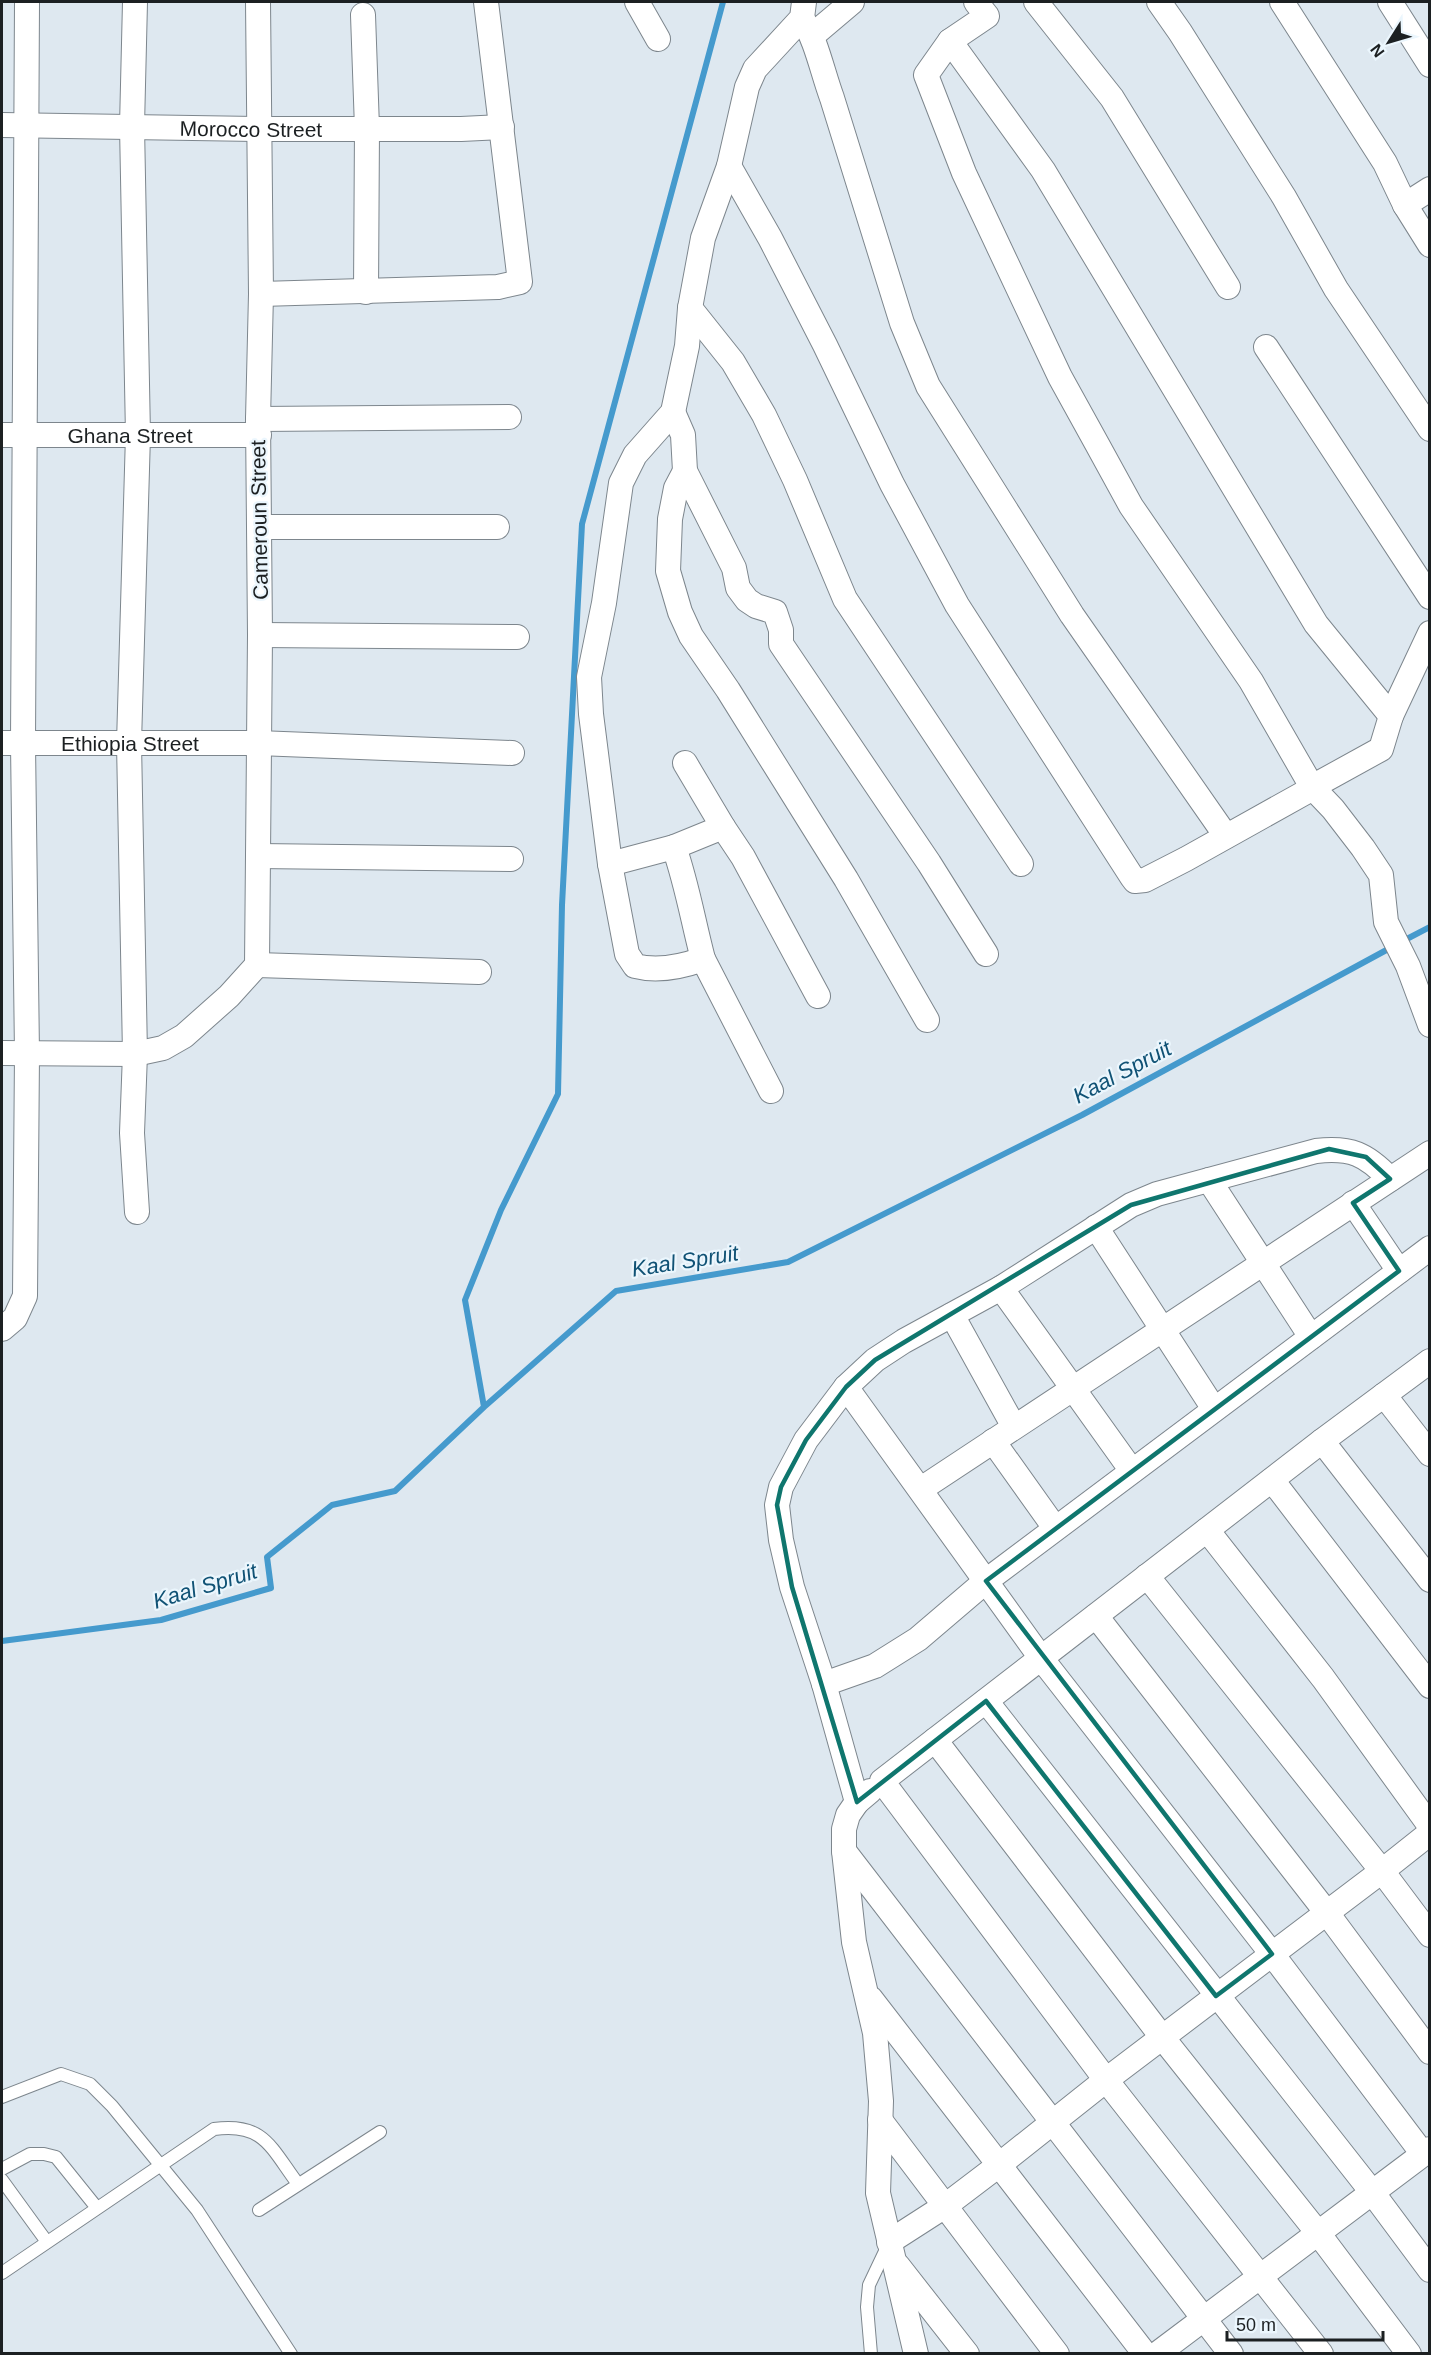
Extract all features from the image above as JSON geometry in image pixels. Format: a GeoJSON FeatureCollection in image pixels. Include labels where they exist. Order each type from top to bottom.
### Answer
{"type":"FeatureCollection","features":[{"type":"Feature","properties":{"kind":"street"},"geometry":{"type":"LineString","coordinates":[[2,1329],[15,1318],[25,1296],[27,1054],[12,743],[26,436],[27,2]]}},
{"type":"Feature","properties":{"kind":"street"},"geometry":{"type":"LineString","coordinates":[[135,2],[132,126],[138,435],[129,743],[135,1054],[132,1133],[136,1212]]}},
{"type":"Feature","properties":{"kind":"street","name":"Cameroun Street"},"geometry":{"type":"LineString","coordinates":[[257,965],[261,294],[257,129],[258,2]]}},
{"type":"Feature","properties":{"kind":"street"},"geometry":{"type":"LineString","coordinates":[[261,294],[498,287],[520,282],[486,2]]}},
{"type":"Feature","properties":{"kind":"street"},"geometry":{"type":"LineString","coordinates":[[638,2],[658,39]]}},
{"type":"Feature","properties":{"kind":"street"},"geometry":{"type":"LineString","coordinates":[[703,959],[690,964],[661,969],[635,966],[627,954],[621,934],[610,864],[591,714],[589,677],[604,603],[621,483],[636,456],[673,412],[687,346],[690,308],[703,238],[729,166],[747,87],[755,69],[806,18],[852,2]]}},
{"type":"Feature","properties":{"kind":"street"},"geometry":{"type":"LineString","coordinates":[[1036,2],[1112,98],[1228,287]]}},
{"type":"Feature","properties":{"kind":"street"},"geometry":{"type":"LineString","coordinates":[[1158,2],[1180,32],[1284,197],[1336,289],[1430,429]]}},
{"type":"Feature","properties":{"kind":"street"},"geometry":{"type":"LineString","coordinates":[[1282,2],[1385,163],[1405,205],[1430,245]]}},
{"type":"Feature","properties":{"kind":"street"},"geometry":{"type":"LineString","coordinates":[[1390,2],[1430,65]]}},
{"type":"Feature","properties":{"kind":"street"},"geometry":{"type":"LineString","coordinates":[[988,6],[950,41],[926,75],[964,172],[1060,377],[1131,506],[1251,681],[1312,787],[1333,809],[1381,875],[1386,922],[1416,976],[1430,1025]]}},
{"type":"Feature","properties":{"kind":"street"},"geometry":{"type":"LineString","coordinates":[[363,15],[367,128],[366,292]]}},
{"type":"Feature","properties":{"kind":"street"},"geometry":{"type":"LineString","coordinates":[[806,18],[902,323],[928,386],[1072,615],[1226,836]]}},
{"type":"Feature","properties":{"kind":"street"},"geometry":{"type":"LineString","coordinates":[[950,41],[1043,170],[1316,624],[1391,716]]}},
{"type":"Feature","properties":{"kind":"street","name":"Morocco Street"},"geometry":{"type":"LineString","coordinates":[[2,125],[257,129],[501,127]]}},
{"type":"Feature","properties":{"kind":"street"},"geometry":{"type":"LineString","coordinates":[[729,166],[770,238],[892,484],[957,604],[1127,872],[1135,880],[1144,880],[1186,860],[1381,749],[1391,716],[1430,633]]}},
{"type":"Feature","properties":{"kind":"street"},"geometry":{"type":"LineString","coordinates":[[1405,205],[1430,189]]}},
{"type":"Feature","properties":{"kind":"street"},"geometry":{"type":"LineString","coordinates":[[690,308],[733,362],[764,415],[808,509],[845,599],[1021,864]]}},
{"type":"Feature","properties":{"kind":"street"},"geometry":{"type":"LineString","coordinates":[[1266,347],[1430,597]]}},
{"type":"Feature","properties":{"kind":"street"},"geometry":{"type":"LineString","coordinates":[[673,412],[682,435],[685,471],[734,568],[738,588],[747,600],[756,606],[775,612],[781,630],[781,644],[899,822],[929,863],[986,954]]}},
{"type":"Feature","properties":{"kind":"street","name":"Ghana Street"},"geometry":{"type":"LineString","coordinates":[[2,435],[138,435],[259,427],[509,417]]}},
{"type":"Feature","properties":{"kind":"street"},"geometry":{"type":"LineString","coordinates":[[685,471],[676,488],[670,519],[668,571],[680,612],[692,636],[846,879],[927,1020]]}},
{"type":"Feature","properties":{"kind":"street"},"geometry":{"type":"LineString","coordinates":[[260,526],[497,527]]}},
{"type":"Feature","properties":{"kind":"street"},"geometry":{"type":"LineString","coordinates":[[260,635],[517,637]]}},
{"type":"Feature","properties":{"kind":"street","name":"Ethiopia Street"},"geometry":{"type":"LineString","coordinates":[[12,743],[258,743],[512,753]]}},
{"type":"Feature","properties":{"kind":"street"},"geometry":{"type":"LineString","coordinates":[[685,763],[743,857],[818,996]]}},
{"type":"Feature","properties":{"kind":"street"},"geometry":{"type":"LineString","coordinates":[[610,864],[674,847],[723,827]]}},
{"type":"Feature","properties":{"kind":"street"},"geometry":{"type":"LineString","coordinates":[[674,847],[692,904],[694,925],[703,959],[771,1091]]}},
{"type":"Feature","properties":{"kind":"street"},"geometry":{"type":"LineString","coordinates":[[258,856],[511,859]]}},
{"type":"Feature","properties":{"kind":"street"},"geometry":{"type":"LineString","coordinates":[[2,1053],[135,1054],[163,1048],[184,1036],[206,1017],[257,965],[479,972]]}},
{"type":"Feature","properties":{"kind":"street"},"geometry":{"type":"LineString","coordinates":[[857,1802],[824,1684],[792,1587],[781,1540],[777,1505],[780,1487],[806,1440],[846,1387],[875,1360],[904,1341],[1000,1288],[1131,1205],[1149,1197],[1329,1149],[1347,1151],[1366,1157],[1390,1179]]}},
{"type":"Feature","properties":{"kind":"street"},"geometry":{"type":"LineString","coordinates":[[921,1489],[1430,1153]]}},
{"type":"Feature","properties":{"kind":"street"},"geometry":{"type":"LineString","coordinates":[[1209,1180],[1311,1337]]}},
{"type":"Feature","properties":{"kind":"street"},"geometry":{"type":"LineString","coordinates":[[1353,1203],[1399,1271]]}},
{"type":"Feature","properties":{"kind":"street"},"geometry":{"type":"LineString","coordinates":[[1096,1227],[1214,1409]]}},
{"type":"Feature","properties":{"kind":"street"},"geometry":{"type":"LineString","coordinates":[[824,1684],[875,1666],[918,1639],[986,1581],[1055,1528],[1430,1248]]}},
{"type":"Feature","properties":{"kind":"street"},"geometry":{"type":"LineString","coordinates":[[1000,1288],[1132,1471]]}},
{"type":"Feature","properties":{"kind":"street"},"geometry":{"type":"LineString","coordinates":[[952,1315],[1014,1427]]}},
{"type":"Feature","properties":{"kind":"street"},"geometry":{"type":"LineString","coordinates":[[916,2354],[878,2193],[881,2101],[876,2033],[854,1942],[844,1851],[846,1821],[857,1802],[882,1781],[1322,1441],[1430,1361]]}},
{"type":"Feature","properties":{"kind":"street"},"geometry":{"type":"LineString","coordinates":[[846,1387],[1041,1658],[1426,2151],[1157,2354]]}},
{"type":"Feature","properties":{"kind":"street"},"geometry":{"type":"LineString","coordinates":[[1384,1395],[1430,1454]]}},
{"type":"Feature","properties":{"kind":"street"},"geometry":{"type":"LineString","coordinates":[[993,1441],[1055,1528]]}},
{"type":"Feature","properties":{"kind":"street"},"geometry":{"type":"LineString","coordinates":[[1322,1441],[1430,1580]]}},
{"type":"Feature","properties":{"kind":"street"},"geometry":{"type":"LineString","coordinates":[[1272,1480],[1430,1686]]}},
{"type":"Feature","properties":{"kind":"street"},"geometry":{"type":"LineString","coordinates":[[1207,1530],[1323,1678],[1430,1826]]}},
{"type":"Feature","properties":{"kind":"street"},"geometry":{"type":"LineString","coordinates":[[1147,1576],[1382,1871],[1430,1935]]}},
{"type":"Feature","properties":{"kind":"street"},"geometry":{"type":"LineString","coordinates":[[1096,1616],[1327,1913],[1430,2052]]}},
{"type":"Feature","properties":{"kind":"street"},"geometry":{"type":"LineString","coordinates":[[986,1701],[1372,2192],[1430,2270]]}},
{"type":"Feature","properties":{"kind":"street"},"geometry":{"type":"LineString","coordinates":[[935,1740],[1162,2037],[1318,2233],[1409,2354]]}},
{"type":"Feature","properties":{"kind":"street"},"geometry":{"type":"LineString","coordinates":[[882,1781],[1106,2079],[1321,2354]]}},
{"type":"Feature","properties":{"kind":"street"},"geometry":{"type":"LineString","coordinates":[[891,2251],[1106,2079],[1430,1833]]}},
{"type":"Feature","properties":{"kind":"street"},"geometry":{"type":"LineString","coordinates":[[844,1851],[1231,2354]]}},
{"type":"Feature","properties":{"kind":"street"},"geometry":{"type":"LineString","coordinates":[[865,1993],[1144,2354]]}},
{"type":"Feature","properties":{"kind":"street"},"geometry":{"type":"LineString","coordinates":[[880,2120],[1057,2354]]}},
{"type":"Feature","properties":{"kind":"street"},"geometry":{"type":"LineString","coordinates":[[891,2251],[967,2354]]}},
{"type":"Feature","properties":{"kind":"lane"},"geometry":{"type":"LineString","coordinates":[[2,2097],[61,2074],[90,2084],[161,2164],[197,2210],[291,2354]]}},
{"type":"Feature","properties":{"kind":"lane"},"geometry":{"type":"LineString","coordinates":[[2,2273],[214,2129],[235,2126],[255,2131],[270,2146],[298,2184]]}},
{"type":"Feature","properties":{"kind":"lane"},"geometry":{"type":"LineString","coordinates":[[259,2210],[380,2132]]}},
{"type":"Feature","properties":{"kind":"lane"},"geometry":{"type":"LineString","coordinates":[[2,2169],[30,2154],[56,2157],[97,2208]]}},
{"type":"Feature","properties":{"kind":"lane"},"geometry":{"type":"LineString","coordinates":[[2,2180],[47,2242]]}},
{"type":"Feature","properties":{"kind":"lane"},"geometry":{"type":"LineString","coordinates":[[871,2354],[867,2307],[869,2285],[891,2251]]}},
{"type":"Feature","properties":{"kind":"highlighted area"},"geometry":{"type":"Polygon","coordinates":[[[1329,1149],[1366,1157],[1390,1179],[1353,1203],[1399,1271],[986,1581],[1272,1954],[1216,1996],[986,1701],[857,1802],[792,1587],[777,1505],[781,1487],[806,1440],[846,1387],[875,1360],[1131,1205],[1329,1149]]]}},
{"type":"Feature","properties":{"kind":"waterway"},"geometry":{"type":"LineString","coordinates":[[484,1407],[465,1300],[501,1210],[558,1094],[562,905],[582,524],[723,2]]}},
{"type":"Feature","properties":{"kind":"waterway","name":"Kaal Spruit"},"geometry":{"type":"LineString","coordinates":[[1401,942],[1430,927]]}},
{"type":"Feature","properties":{"kind":"waterway","name":"Kaal Spruit"},"geometry":{"type":"LineString","coordinates":[[2,1641],[161,1620],[271,1588],[267,1557],[332,1505],[395,1491],[484,1407],[616,1291],[788,1262],[1082,1115],[1392,947]]}}]}
